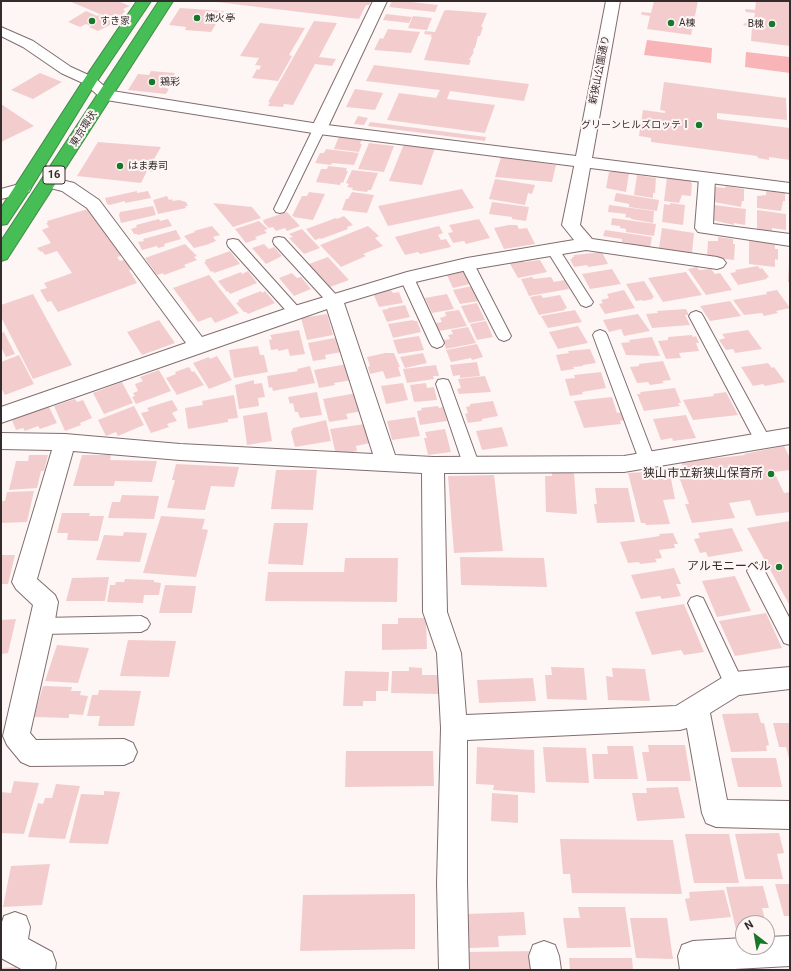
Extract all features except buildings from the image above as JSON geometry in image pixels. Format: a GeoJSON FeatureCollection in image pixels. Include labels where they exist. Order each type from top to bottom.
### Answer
{"type":"FeatureCollection","features":[{"type":"Feature","properties":{"kind":"highway","name":"東京環状"},"geometry":{"type":"LineString","coordinates":[[1,220],[23,188],[90,81],[144,1]]}},
{"type":"Feature","properties":{"kind":"highway","name":"東京環状"},"geometry":{"type":"LineString","coordinates":[[1,256],[166,1]]}},
{"type":"Feature","properties":{"kind":"street"},"geometry":{"type":"LineString","coordinates":[[319,129],[380,1]]}},
{"type":"Feature","properties":{"kind":"street","name":"新狭山公園通り"},"geometry":{"type":"LineString","coordinates":[[586,244],[571,225],[613,1]]}},
{"type":"Feature","properties":{"kind":"street"},"geometry":{"type":"LineString","coordinates":[[1,31],[28,44],[66,70],[90,81],[106,95],[319,129],[790,188]]}},
{"type":"Feature","properties":{"kind":"street"},"geometry":{"type":"LineString","coordinates":[[707,178],[704,228],[790,240]]}},
{"type":"Feature","properties":{"kind":"street"},"geometry":{"type":"LineString","coordinates":[[49,182],[68,188],[92,204],[198,346]]}},
{"type":"Feature","properties":{"kind":"street"},"geometry":{"type":"LineString","coordinates":[[1,194],[23,188]]}},
{"type":"Feature","properties":{"kind":"street"},"geometry":{"type":"LineString","coordinates":[[1,415],[295,312],[406,278],[468,264],[586,244],[717,263]]}},
{"type":"Feature","properties":{"kind":"street"},"geometry":{"type":"LineString","coordinates":[[334,301],[387,463]]}},
{"type":"Feature","properties":{"kind":"street"},"geometry":{"type":"LineString","coordinates":[[1,441],[65,442],[180,452],[433,466],[471,464],[624,464],[790,436]]}},
{"type":"Feature","properties":{"kind":"street"},"geometry":{"type":"LineString","coordinates":[[65,442],[24,582],[46,602],[42,626],[16,736],[30,753],[124,752]]}},
{"type":"Feature","properties":{"kind":"street"},"geometry":{"type":"LineString","coordinates":[[433,466],[435,612],[449,654],[454,728],[452,883],[454,970]]}},
{"type":"Feature","properties":{"kind":"street"},"geometry":{"type":"LineString","coordinates":[[454,728],[680,718],[734,684],[790,678]]}},
{"type":"Feature","properties":{"kind":"street"},"geometry":{"type":"LineString","coordinates":[[696,708],[716,813],[790,815]]}},
{"type":"Feature","properties":{"kind":"street"},"geometry":{"type":"LineString","coordinates":[[15,927],[11,947],[41,963],[40,970]]}},
{"type":"Feature","properties":{"kind":"street"},"geometry":{"type":"LineString","coordinates":[[695,970],[693,956],[790,951]]}},
{"type":"Feature","properties":{"kind":"lane"},"geometry":{"type":"LineString","coordinates":[[280,209],[319,129]]}},
{"type":"Feature","properties":{"kind":"lane"},"geometry":{"type":"LineString","coordinates":[[279,241],[334,301]]}},
{"type":"Feature","properties":{"kind":"lane"},"geometry":{"type":"LineString","coordinates":[[234,243],[295,312]]}},
{"type":"Feature","properties":{"kind":"lane"},"geometry":{"type":"LineString","coordinates":[[552,249],[586,302]]}},
{"type":"Feature","properties":{"kind":"lane"},"geometry":{"type":"LineString","coordinates":[[468,264],[504,336]]}},
{"type":"Feature","properties":{"kind":"lane"},"geometry":{"type":"LineString","coordinates":[[406,278],[437,343]]}},
{"type":"Feature","properties":{"kind":"lane"},"geometry":{"type":"LineString","coordinates":[[696,316],[763,441]]}},
{"type":"Feature","properties":{"kind":"lane"},"geometry":{"type":"LineString","coordinates":[[600,335],[647,460]]}},
{"type":"Feature","properties":{"kind":"lane"},"geometry":{"type":"LineString","coordinates":[[443,384],[471,464]]}},
{"type":"Feature","properties":{"kind":"lane"},"geometry":{"type":"LineString","coordinates":[[756,571],[790,637]]}},
{"type":"Feature","properties":{"kind":"lane"},"geometry":{"type":"LineString","coordinates":[[697,603],[734,684]]}},
{"type":"Feature","properties":{"kind":"lane"},"geometry":{"type":"LineString","coordinates":[[42,626],[141,624]]}},
{"type":"Feature","properties":{"kind":"shaded area"},"geometry":{"type":"Polygon","coordinates":[[[647,40],[712,48],[711,63],[644,55],[647,40]]]}},
{"type":"Feature","properties":{"kind":"shaded area"},"geometry":{"type":"Polygon","coordinates":[[[746,52],[790,57],[790,73],[745,67],[746,52]]]}},
{"type":"Feature","properties":{"kind":"place","name":"煉火亭"},"geometry":{"type":"Point","coordinates":[197,18]}},
{"type":"Feature","properties":{"kind":"place","name":"すき家"},"geometry":{"type":"Point","coordinates":[92,21]}},
{"type":"Feature","properties":{"kind":"place","name":"A棟"},"geometry":{"type":"Point","coordinates":[671,23]}},
{"type":"Feature","properties":{"kind":"place","name":"B棟"},"geometry":{"type":"Point","coordinates":[772,24]}},
{"type":"Feature","properties":{"kind":"place","name":"鶏彩"},"geometry":{"type":"Point","coordinates":[152,82]}},
{"type":"Feature","properties":{"kind":"place","name":"グリーンヒルズロッテⅠ"},"geometry":{"type":"Point","coordinates":[699,125]}},
{"type":"Feature","properties":{"kind":"place","name":"はま寿司"},"geometry":{"type":"Point","coordinates":[120,166]}},
{"type":"Feature","properties":{"kind":"place","name":"狭山市立新狭山保育所"},"geometry":{"type":"Point","coordinates":[771,474]}},
{"type":"Feature","properties":{"kind":"place","name":"アルモニーベル"},"geometry":{"type":"Point","coordinates":[779,567]}}]}
